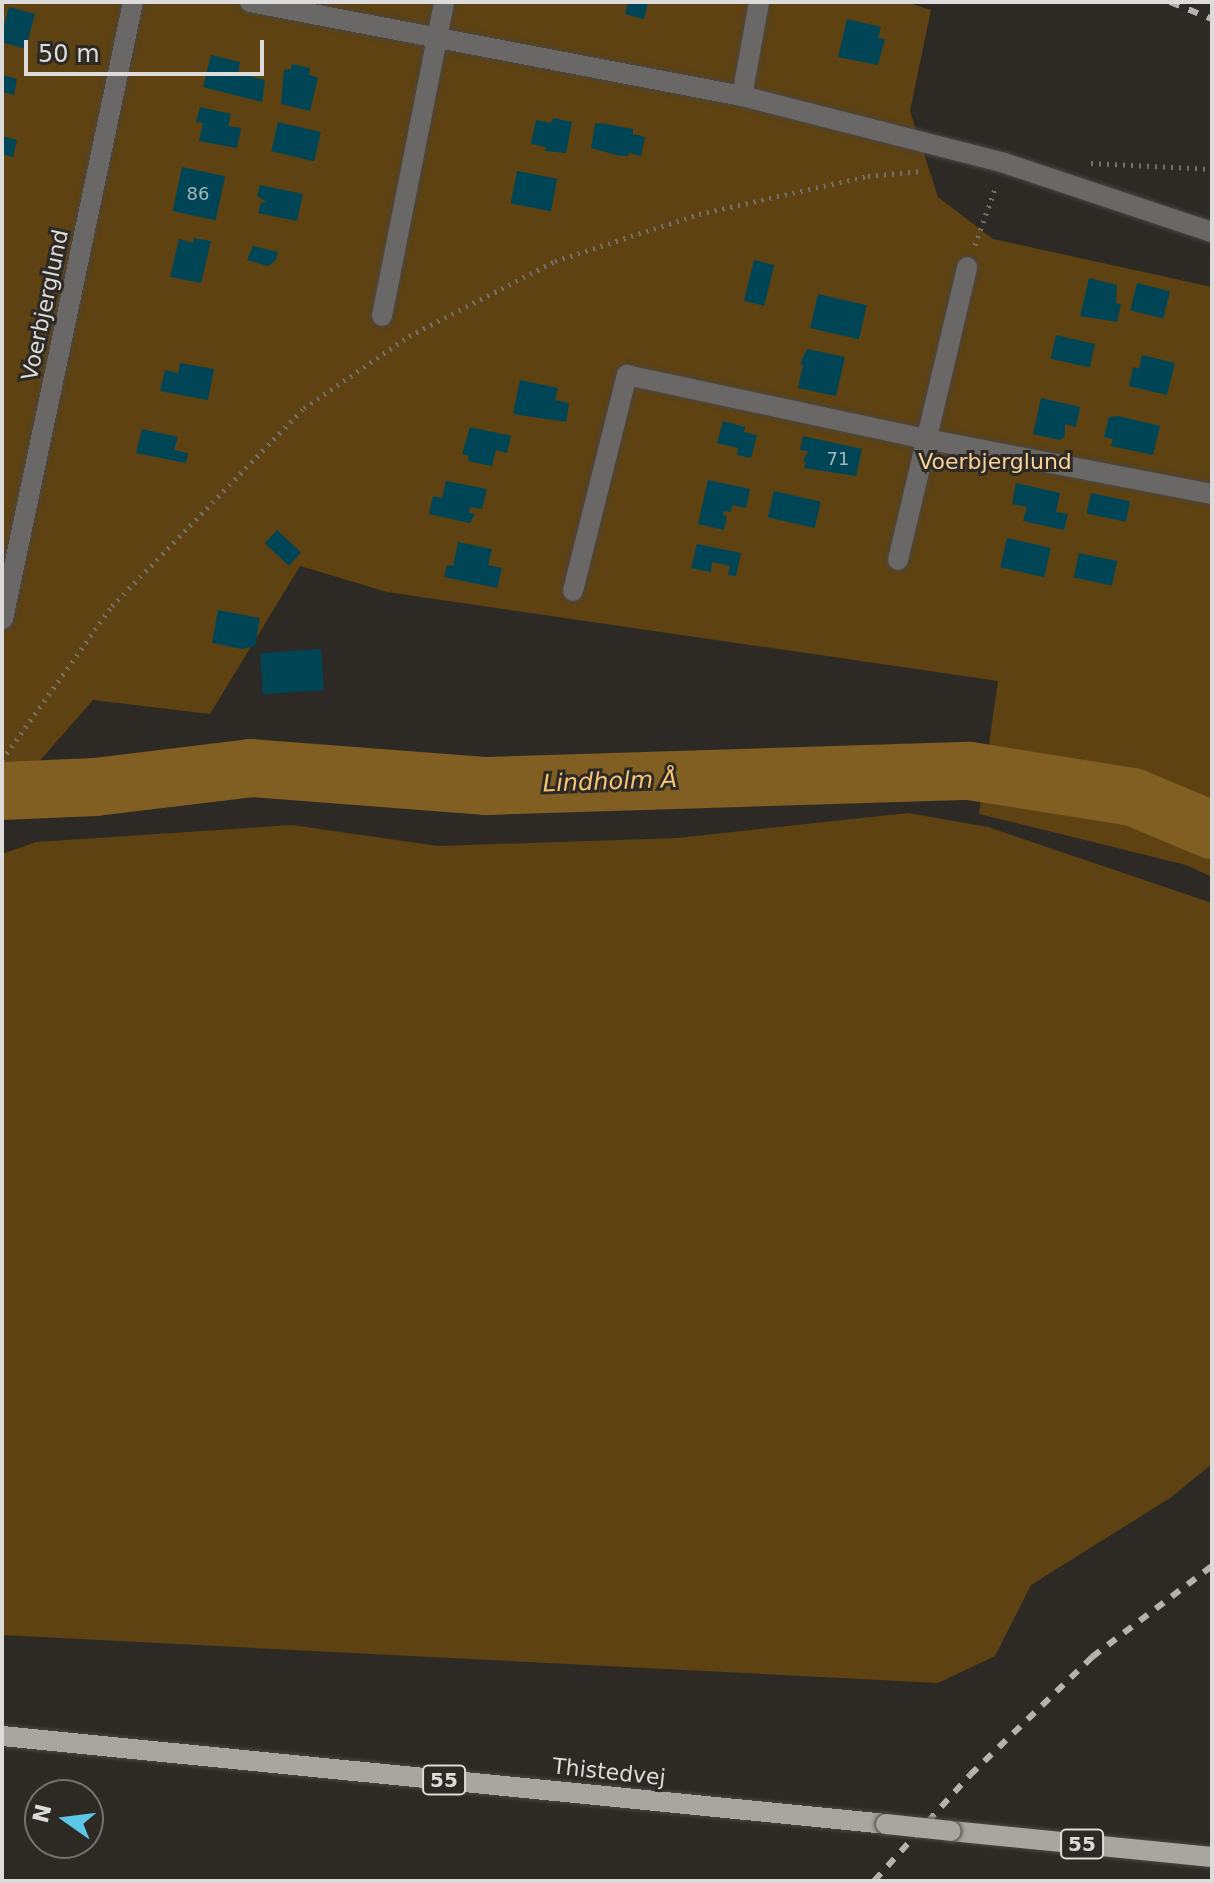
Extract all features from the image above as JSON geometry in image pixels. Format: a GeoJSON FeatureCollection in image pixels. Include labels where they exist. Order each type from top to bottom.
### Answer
{"type":"FeatureCollection","features":[{"type":"Feature","properties":{"kind":"main road","name":"Thistedvej"},"geometry":{"type":"LineString","coordinates":[[2,1736],[1212,1857]]}},
{"type":"Feature","properties":{"kind":"street","name":"Voerbjerglund"},"geometry":{"type":"LineString","coordinates":[[3,619],[133,2]]}},
{"type":"Feature","properties":{"kind":"street"},"geometry":{"type":"LineString","coordinates":[[250,2],[436,40],[742,96],[1004,163],[1212,232]]}},
{"type":"Feature","properties":{"kind":"street"},"geometry":{"type":"LineString","coordinates":[[382,316],[444,2]]}},
{"type":"Feature","properties":{"kind":"street"},"geometry":{"type":"LineString","coordinates":[[742,96],[759,2]]}},
{"type":"Feature","properties":{"kind":"street"},"geometry":{"type":"LineString","coordinates":[[898,560],[967,267]]}},
{"type":"Feature","properties":{"kind":"street"},"geometry":{"type":"LineString","coordinates":[[573,591],[627,375],[926,439],[1212,494]]}},
{"type":"Feature","properties":{"kind":"path"},"geometry":{"type":"LineString","coordinates":[[967,267],[1004,163]]}},
{"type":"Feature","properties":{"kind":"path"},"geometry":{"type":"LineString","coordinates":[[1078,163],[1212,169]]}},
{"type":"Feature","properties":{"kind":"path"},"geometry":{"type":"LineString","coordinates":[[3,759],[112,606],[304,408],[409,336],[555,261],[699,214],[868,176],[929,170]]}},
{"type":"Feature","properties":{"kind":"green space"},"geometry":{"type":"Polygon","coordinates":[[[2,2],[906,2],[931,10],[910,111],[938,197],[993,239],[1212,287],[1212,877],[1186,865],[979,814],[998,681],[387,592],[300,566],[210,714],[93,700],[36,765],[2,765],[2,2]]]}},
{"type":"Feature","properties":{"kind":"green space"},"geometry":{"type":"Polygon","coordinates":[[[908,813],[988,827],[1212,903],[1212,1464],[1170,1498],[1031,1585],[995,1656],[938,1683],[2,1635],[2,854],[36,842],[292,825],[438,846],[677,838],[908,813]]]}},
{"type":"Feature","properties":{"kind":"building"},"geometry":{"type":"Polygon","coordinates":[[[628,2],[648,2],[644,19],[625,14],[628,2]]]}},
{"type":"Feature","properties":{"kind":"building"},"geometry":{"type":"Polygon","coordinates":[[[9,7],[35,14],[26,49],[2,42],[9,7]]]}},
{"type":"Feature","properties":{"kind":"building"},"geometry":{"type":"Polygon","coordinates":[[[847,19],[881,27],[878,38],[885,39],[878,65],[838,57],[847,19]]]}},
{"type":"Feature","properties":{"kind":"building"},"geometry":{"type":"Polygon","coordinates":[[[211,55],[240,62],[238,73],[265,80],[262,102],[203,87],[211,55]]]}},
{"type":"Feature","properties":{"kind":"building"},"geometry":{"type":"Polygon","coordinates":[[[292,64],[310,68],[309,75],[318,77],[310,111],[281,104],[284,70],[291,69],[292,64]]]}},
{"type":"Feature","properties":{"kind":"building"},"geometry":{"type":"Polygon","coordinates":[[[2,75],[17,79],[14,95],[2,92],[2,75]]]}},
{"type":"Feature","properties":{"kind":"building"},"geometry":{"type":"Polygon","coordinates":[[[200,107],[231,114],[228,126],[241,128],[237,148],[199,141],[203,123],[196,122],[200,107]]]}},
{"type":"Feature","properties":{"kind":"building"},"geometry":{"type":"Polygon","coordinates":[[[553,118],[572,122],[566,153],[545,151],[546,147],[531,144],[536,120],[551,123],[553,118]]]}},
{"type":"Feature","properties":{"kind":"building"},"geometry":{"type":"Polygon","coordinates":[[[278,122],[321,132],[314,161],[271,151],[278,122]]]}},
{"type":"Feature","properties":{"kind":"building"},"geometry":{"type":"Polygon","coordinates":[[[595,124],[633,129],[633,134],[645,137],[641,156],[629,153],[628,156],[620,156],[591,148],[595,124]]]}},
{"type":"Feature","properties":{"kind":"building"},"geometry":{"type":"Polygon","coordinates":[[[2,136],[17,140],[13,157],[2,154],[2,136]]]}},
{"type":"Feature","properties":{"kind":"building"},"geometry":{"type":"Polygon","coordinates":[[[182,167],[225,176],[216,220],[173,211],[182,167]]]}},
{"type":"Feature","properties":{"kind":"building"},"geometry":{"type":"Polygon","coordinates":[[[517,171],[557,179],[551,211],[511,203],[517,171]]]}},
{"type":"Feature","properties":{"kind":"building"},"geometry":{"type":"Polygon","coordinates":[[[260,185],[303,194],[297,221],[258,213],[261,203],[267,202],[257,196],[260,185]]]}},
{"type":"Feature","properties":{"kind":"building"},"geometry":{"type":"Polygon","coordinates":[[[194,238],[211,241],[201,283],[170,277],[179,239],[193,243],[194,238]]]}},
{"type":"Feature","properties":{"kind":"building"},"geometry":{"type":"Polygon","coordinates":[[[253,246],[278,252],[276,260],[268,266],[247,260],[253,246]]]}},
{"type":"Feature","properties":{"kind":"building"},"geometry":{"type":"Polygon","coordinates":[[[754,260],[774,265],[764,306],[744,301],[754,260]]]}},
{"type":"Feature","properties":{"kind":"building"},"geometry":{"type":"Polygon","coordinates":[[[1089,278],[1117,285],[1116,303],[1121,304],[1117,322],[1080,316],[1089,278]]]}},
{"type":"Feature","properties":{"kind":"building"},"geometry":{"type":"Polygon","coordinates":[[[1137,283],[1170,291],[1163,318],[1130,310],[1137,283]]]}},
{"type":"Feature","properties":{"kind":"building"},"geometry":{"type":"Polygon","coordinates":[[[818,294],[867,305],[859,339],[810,328],[818,294]]]}},
{"type":"Feature","properties":{"kind":"building"},"geometry":{"type":"Polygon","coordinates":[[[1056,335],[1095,344],[1090,367],[1051,358],[1056,335]]]}},
{"type":"Feature","properties":{"kind":"building"},"geometry":{"type":"Polygon","coordinates":[[[807,349],[845,357],[836,396],[798,388],[803,365],[800,364],[807,349]]]}},
{"type":"Feature","properties":{"kind":"building"},"geometry":{"type":"Polygon","coordinates":[[[1142,355],[1175,363],[1167,395],[1129,386],[1133,367],[1139,369],[1142,355]]]}},
{"type":"Feature","properties":{"kind":"building"},"geometry":{"type":"Polygon","coordinates":[[[180,363],[214,369],[208,400],[160,391],[165,370],[178,373],[180,363]]]}},
{"type":"Feature","properties":{"kind":"building"},"geometry":{"type":"Polygon","coordinates":[[[520,380],[558,388],[555,400],[569,403],[566,422],[513,414],[520,380]]]}},
{"type":"Feature","properties":{"kind":"building"},"geometry":{"type":"Polygon","coordinates":[[[1041,398],[1080,407],[1076,427],[1065,424],[1065,436],[1060,440],[1033,434],[1041,398]]]}},
{"type":"Feature","properties":{"kind":"building"},"geometry":{"type":"Polygon","coordinates":[[[1118,416],[1160,426],[1153,455],[1111,446],[1113,439],[1104,437],[1109,417],[1118,416]]]}},
{"type":"Feature","properties":{"kind":"building"},"geometry":{"type":"Polygon","coordinates":[[[723,421],[745,427],[744,432],[757,435],[751,458],[737,455],[738,448],[717,443],[723,421]]]}},
{"type":"Feature","properties":{"kind":"building"},"geometry":{"type":"Polygon","coordinates":[[[470,427],[511,436],[507,453],[496,450],[492,466],[468,461],[469,456],[462,454],[470,427]]]}},
{"type":"Feature","properties":{"kind":"building"},"geometry":{"type":"Polygon","coordinates":[[[142,429],[178,437],[174,450],[188,453],[186,463],[136,453],[142,429]]]}},
{"type":"Feature","properties":{"kind":"building"},"geometry":{"type":"Polygon","coordinates":[[[803,436],[862,449],[856,476],[804,468],[806,462],[803,461],[808,451],[800,450],[803,436]]]}},
{"type":"Feature","properties":{"kind":"building"},"geometry":{"type":"Polygon","coordinates":[[[708,480],[750,489],[746,508],[732,505],[731,512],[724,511],[723,515],[727,516],[724,530],[698,524],[708,480]]]}},
{"type":"Feature","properties":{"kind":"building"},"geometry":{"type":"Polygon","coordinates":[[[446,481],[487,489],[482,509],[470,507],[469,513],[475,514],[470,523],[429,514],[433,496],[442,498],[446,481]]]}},
{"type":"Feature","properties":{"kind":"building"},"geometry":{"type":"Polygon","coordinates":[[[1016,483],[1060,493],[1056,512],[1068,514],[1064,530],[1023,521],[1027,507],[1012,504],[1016,483]]]}},
{"type":"Feature","properties":{"kind":"building"},"geometry":{"type":"Polygon","coordinates":[[[774,491],[821,502],[815,528],[768,517],[774,491]]]}},
{"type":"Feature","properties":{"kind":"building"},"geometry":{"type":"Polygon","coordinates":[[[1091,493],[1130,501],[1126,522],[1087,514],[1091,493]]]}},
{"type":"Feature","properties":{"kind":"building"},"geometry":{"type":"Polygon","coordinates":[[[277,530],[301,553],[289,566],[265,543],[277,530]]]}},
{"type":"Feature","properties":{"kind":"building"},"geometry":{"type":"Polygon","coordinates":[[[1007,538],[1051,548],[1044,577],[1000,567],[1007,538]]]}},
{"type":"Feature","properties":{"kind":"building"},"geometry":{"type":"Polygon","coordinates":[[[458,542],[492,549],[488,565],[502,568],[497,588],[444,577],[447,565],[453,566],[458,542]]]}},
{"type":"Feature","properties":{"kind":"building"},"geometry":{"type":"Polygon","coordinates":[[[697,544],[741,553],[736,576],[728,575],[730,566],[712,562],[711,572],[691,568],[697,544]]]}},
{"type":"Feature","properties":{"kind":"building"},"geometry":{"type":"Polygon","coordinates":[[[1079,553],[1117,561],[1112,586],[1074,577],[1079,553]]]}},
{"type":"Feature","properties":{"kind":"building"},"geometry":{"type":"Polygon","coordinates":[[[218,610],[260,618],[255,646],[242,649],[212,643],[218,610]]]}},
{"type":"Feature","properties":{"kind":"building"},"geometry":{"type":"Polygon","coordinates":[[[321,649],[324,690],[263,694],[260,653],[321,649]]]}},
{"type":"Feature","properties":{"kind":"waterway","name":"Lindholm Å"},"geometry":{"type":"LineString","coordinates":[[2,791],[95,787],[251,768],[487,786],[970,771],[1133,797],[1212,830]]}},
{"type":"Feature","properties":{"kind":"railway"},"geometry":{"type":"LineString","coordinates":[[1170,2],[1212,19]]}},
{"type":"Feature","properties":{"kind":"railway"},"geometry":{"type":"LineString","coordinates":[[874,1881],[970,1775],[1092,1657],[1212,1566]]}}]}
